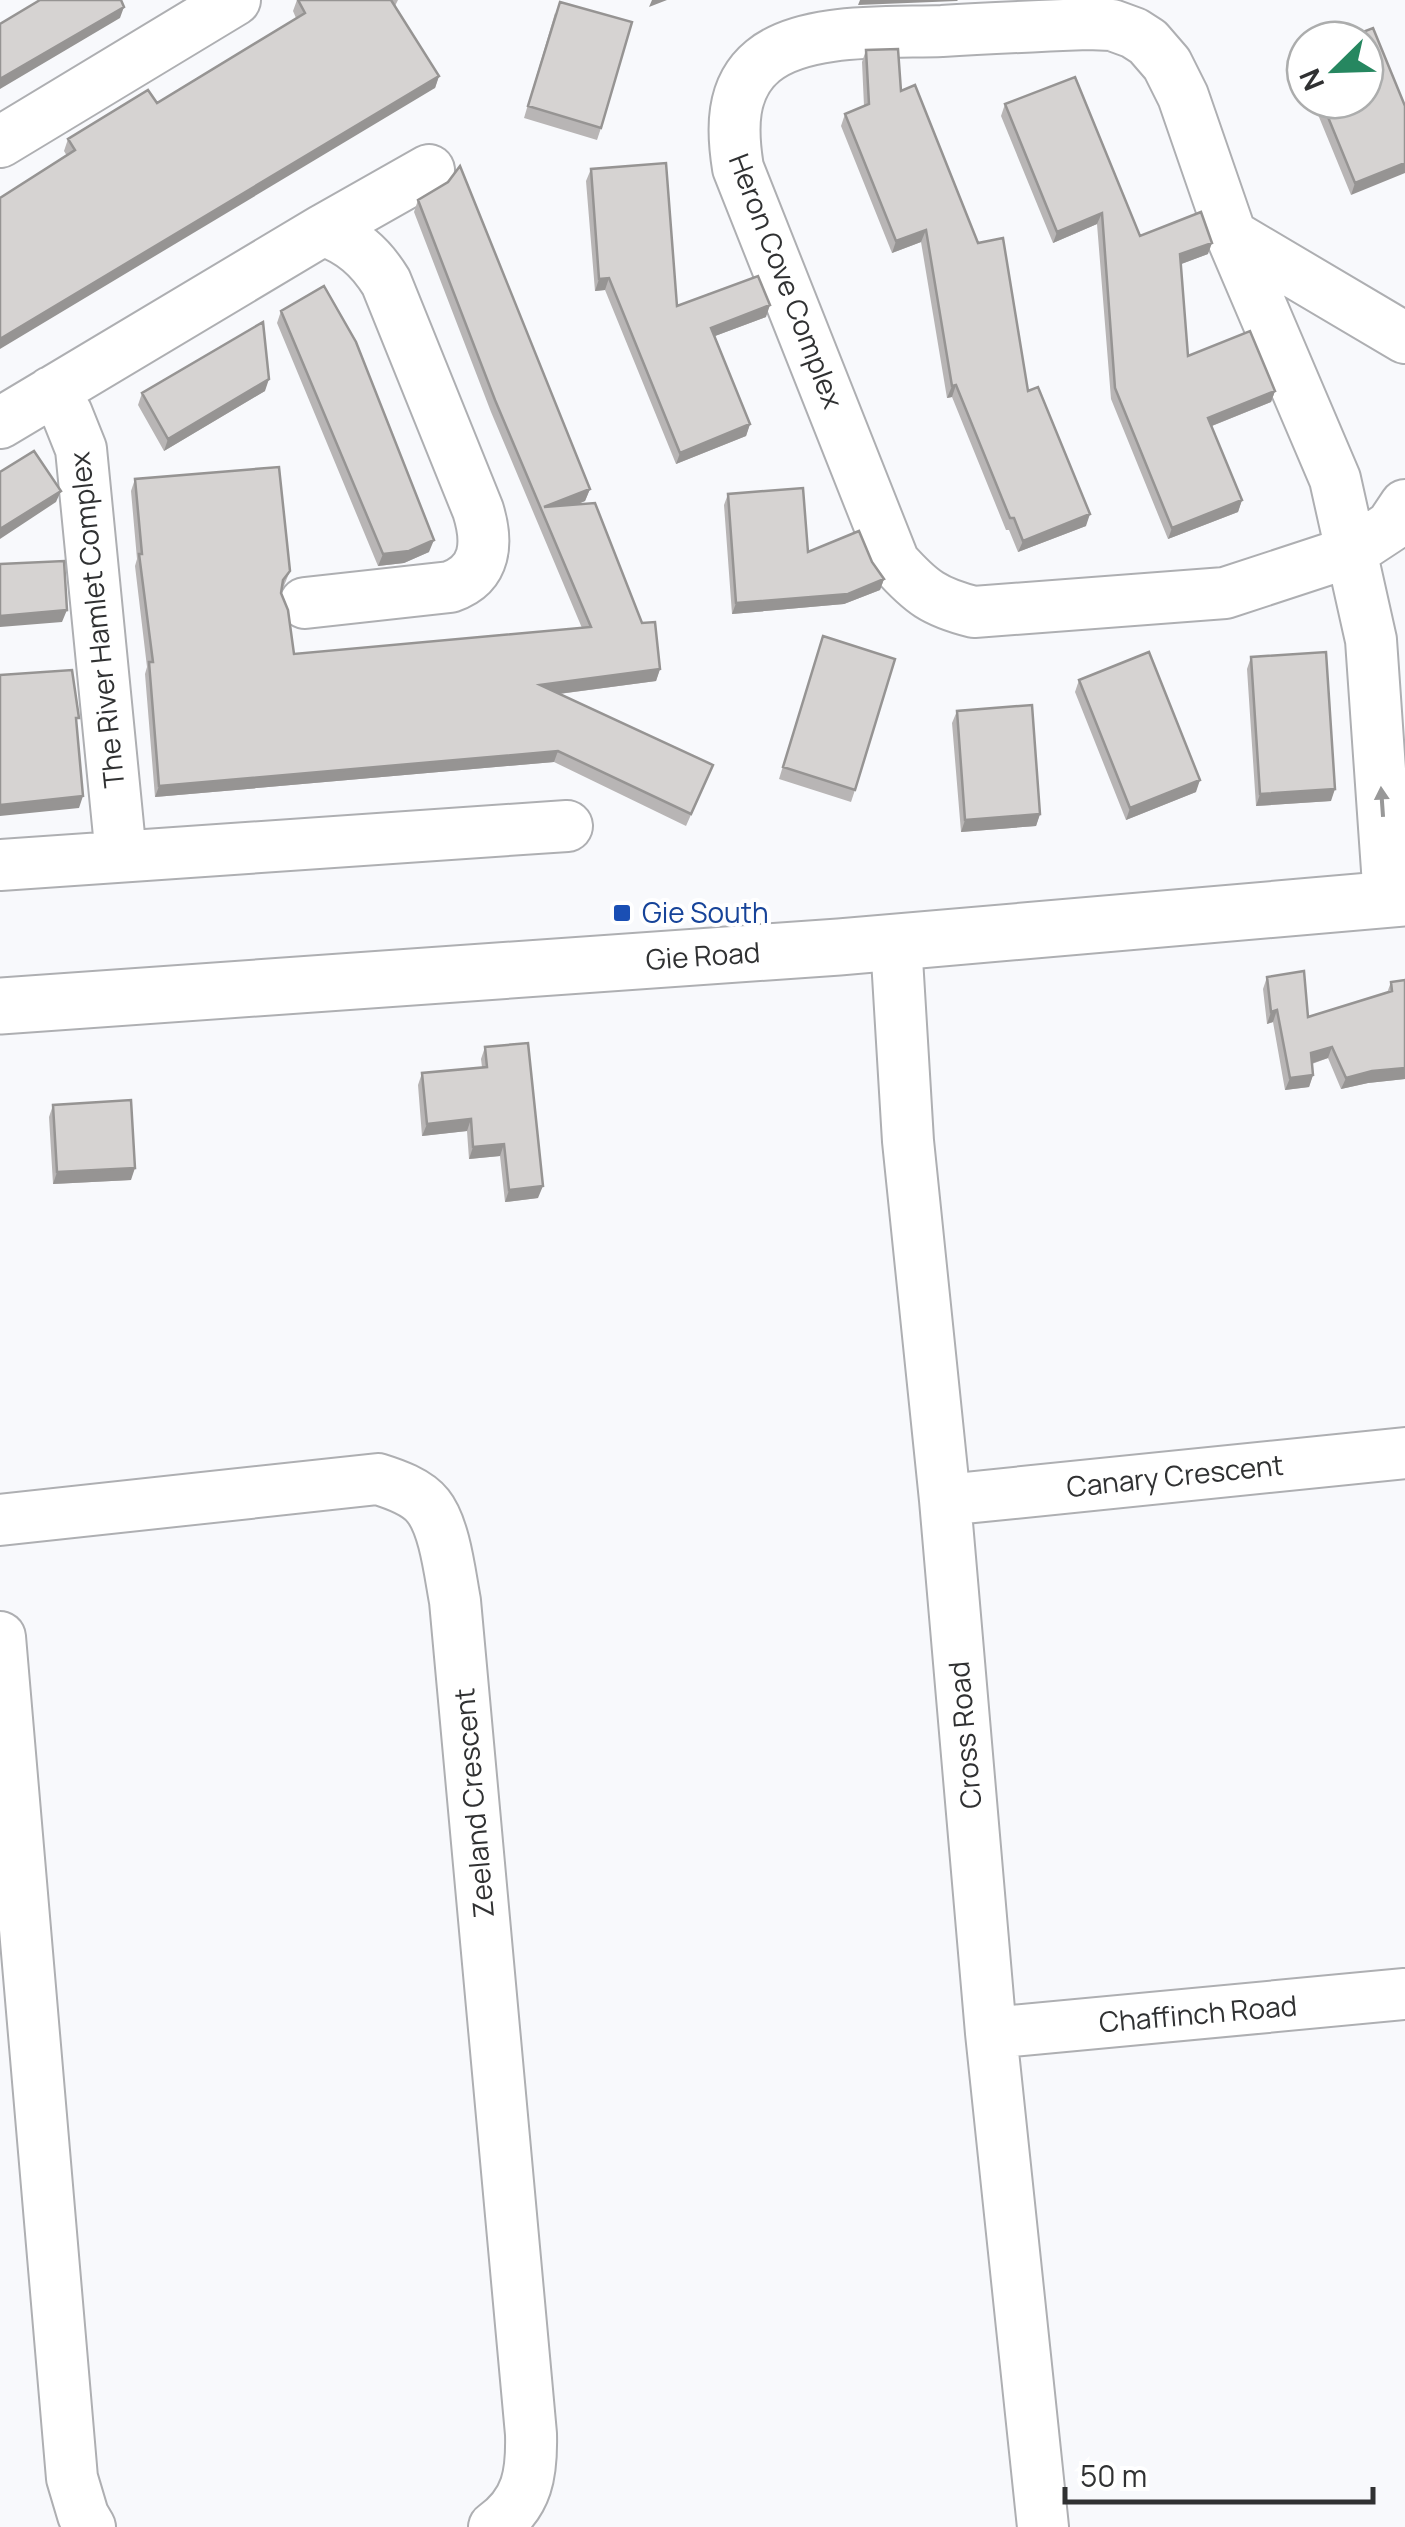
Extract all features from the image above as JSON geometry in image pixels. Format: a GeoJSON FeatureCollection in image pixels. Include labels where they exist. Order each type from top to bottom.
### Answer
{"type":"FeatureCollection","features":[{"type":"Feature","properties":{"kind":"street"},"geometry":{"type":"LineString","coordinates":[[0,142],[234,0]]}},
{"type":"Feature","properties":{"kind":"street","name":"Heron Cove Complex"},"geometry":{"type":"LineString","coordinates":[[1112,25],[1134,32],[1167,64],[1183,96],[1230,235],[1335,479],[1389,535],[1225,593],[974,612],[944,604],[921,592],[894,562],[738,168],[732,135],[735,108],[746,81],[762,62],[790,46],[834,36],[1112,25]]}},
{"type":"Feature","properties":{"kind":"street"},"geometry":{"type":"LineString","coordinates":[[0,423],[429,170]]}},
{"type":"Feature","properties":{"kind":"street"},"geometry":{"type":"LineString","coordinates":[[306,603],[450,587],[470,576],[480,564],[484,548],[478,510],[386,282],[357,246],[323,230]]}},
{"type":"Feature","properties":{"kind":"street"},"geometry":{"type":"LineString","coordinates":[[1230,235],[1405,338]]}},
{"type":"Feature","properties":{"kind":"street","name":"The River Hamlet Complex"},"geometry":{"type":"LineString","coordinates":[[51,392],[67,414],[81,449],[122,856]]}},
{"type":"Feature","properties":{"kind":"street"},"geometry":{"type":"LineString","coordinates":[[1389,535],[1371,640],[1397,898]]}},
{"type":"Feature","properties":{"kind":"street"},"geometry":{"type":"LineString","coordinates":[[0,865],[568,826]]}},
{"type":"Feature","properties":{"kind":"street","name":"Gie Road"},"geometry":{"type":"LineString","coordinates":[[0,1006],[896,942],[1397,898]]}},
{"type":"Feature","properties":{"kind":"street","name":"Cross Road"},"geometry":{"type":"LineString","coordinates":[[896,942],[908,1141],[945,1500],[991,2033],[1042,2527]]}},
{"type":"Feature","properties":{"kind":"street","name":"Canary Crescent"},"geometry":{"type":"LineString","coordinates":[[945,1500],[1405,1452]]}},
{"type":"Feature","properties":{"kind":"street","name":"Zeeland Crescent"},"geometry":{"type":"LineString","coordinates":[[0,1520],[378,1478],[400,1486],[428,1506],[447,1554],[455,1602],[531,2434],[532,2466],[526,2494],[494,2527]]}},
{"type":"Feature","properties":{"kind":"street"},"geometry":{"type":"LineString","coordinates":[[0,1637],[72,2478],[85,2526]]}},
{"type":"Feature","properties":{"kind":"street","name":"Chaffinch Road"},"geometry":{"type":"LineString","coordinates":[[991,2033],[1405,1994]]}},
{"type":"Feature","properties":{"kind":"building"},"geometry":{"type":"Polygon","coordinates":[[[40,0],[121,0],[124,7],[0,79],[0,24],[40,0]]]}},
{"type":"Feature","properties":{"kind":"building"},"geometry":{"type":"Polygon","coordinates":[[[298,0],[391,0],[439,76],[0,339],[0,198],[75,150],[68,139],[148,90],[157,103],[305,13],[298,0]]]}},
{"type":"Feature","properties":{"kind":"building"},"geometry":{"type":"Polygon","coordinates":[[[560,2],[632,22],[601,128],[528,106],[560,2]]]}},
{"type":"Feature","properties":{"kind":"building"},"geometry":{"type":"Polygon","coordinates":[[[898,49],[901,91],[915,85],[978,243],[1003,238],[1028,391],[1038,387],[1090,514],[1023,541],[956,385],[952,386],[926,230],[896,241],[845,114],[869,104],[866,50],[898,49]]]}},
{"type":"Feature","properties":{"kind":"building"},"geometry":{"type":"Polygon","coordinates":[[[1385,57],[1405,106],[1405,163],[1355,183],[1329,120],[1385,120],[1385,57]]]}},
{"type":"Feature","properties":{"kind":"building"},"geometry":{"type":"Polygon","coordinates":[[[1075,77],[1140,236],[1201,212],[1212,243],[1180,254],[1188,356],[1250,331],[1275,391],[1208,418],[1242,500],[1172,528],[1115,388],[1102,213],[1057,232],[1005,104],[1075,77]]]}},
{"type":"Feature","properties":{"kind":"building"},"geometry":{"type":"Polygon","coordinates":[[[666,163],[677,306],[758,276],[770,305],[711,328],[750,424],[680,453],[609,278],[599,279],[591,169],[666,163]]]}},
{"type":"Feature","properties":{"kind":"building"},"geometry":{"type":"Polygon","coordinates":[[[460,166],[590,489],[544,507],[595,503],[642,623],[655,622],[660,669],[540,685],[713,765],[691,814],[558,751],[159,786],[149,662],[153,662],[139,554],[135,479],[279,467],[290,571],[283,580],[281,593],[288,610],[294,654],[591,627],[495,400],[418,200],[448,182],[460,166]]]}},
{"type":"Feature","properties":{"kind":"building"},"geometry":{"type":"Polygon","coordinates":[[[324,286],[356,342],[434,540],[409,551],[383,554],[281,311],[324,286]]]}},
{"type":"Feature","properties":{"kind":"building"},"geometry":{"type":"Polygon","coordinates":[[[263,322],[269,379],[168,439],[142,393],[263,322]]]}},
{"type":"Feature","properties":{"kind":"building"},"geometry":{"type":"Polygon","coordinates":[[[34,451],[61,491],[0,529],[0,472],[34,451]]]}},
{"type":"Feature","properties":{"kind":"building"},"geometry":{"type":"Polygon","coordinates":[[[803,488],[808,552],[859,531],[884,579],[848,594],[736,603],[728,494],[803,488]]]}},
{"type":"Feature","properties":{"kind":"building"},"geometry":{"type":"Polygon","coordinates":[[[64,561],[67,610],[0,616],[0,564],[64,561]]]}},
{"type":"Feature","properties":{"kind":"building"},"geometry":{"type":"Polygon","coordinates":[[[823,636],[895,659],[855,790],[783,767],[823,636]]]}},
{"type":"Feature","properties":{"kind":"building"},"geometry":{"type":"Polygon","coordinates":[[[1149,652],[1200,780],[1130,808],[1079,680],[1149,652]]]}},
{"type":"Feature","properties":{"kind":"building"},"geometry":{"type":"Polygon","coordinates":[[[1326,652],[1335,789],[1260,794],[1251,657],[1326,652]]]}},
{"type":"Feature","properties":{"kind":"building"},"geometry":{"type":"Polygon","coordinates":[[[72,670],[83,796],[0,805],[0,675],[72,670]]]}},
{"type":"Feature","properties":{"kind":"building"},"geometry":{"type":"Polygon","coordinates":[[[1032,705],[1040,814],[965,820],[957,711],[1032,705]]]}},
{"type":"Feature","properties":{"kind":"building"},"geometry":{"type":"Polygon","coordinates":[[[1304,971],[1308,1017],[1392,991],[1391,982],[1405,980],[1405,1068],[1346,1078],[1332,1047],[1311,1053],[1313,1075],[1290,1078],[1277,1010],[1271,1012],[1267,977],[1304,971]]]}},
{"type":"Feature","properties":{"kind":"building"},"geometry":{"type":"Polygon","coordinates":[[[528,1043],[543,1186],[509,1190],[504,1144],[473,1147],[471,1119],[427,1124],[422,1073],[487,1067],[485,1047],[528,1043]]]}},
{"type":"Feature","properties":{"kind":"building"},"geometry":{"type":"Polygon","coordinates":[[[131,1100],[135,1168],[57,1172],[53,1105],[131,1100]]]}},
{"type":"Feature","properties":{"kind":"place","name":"Gie South"},"geometry":{"type":"Point","coordinates":[622,913]}}]}
